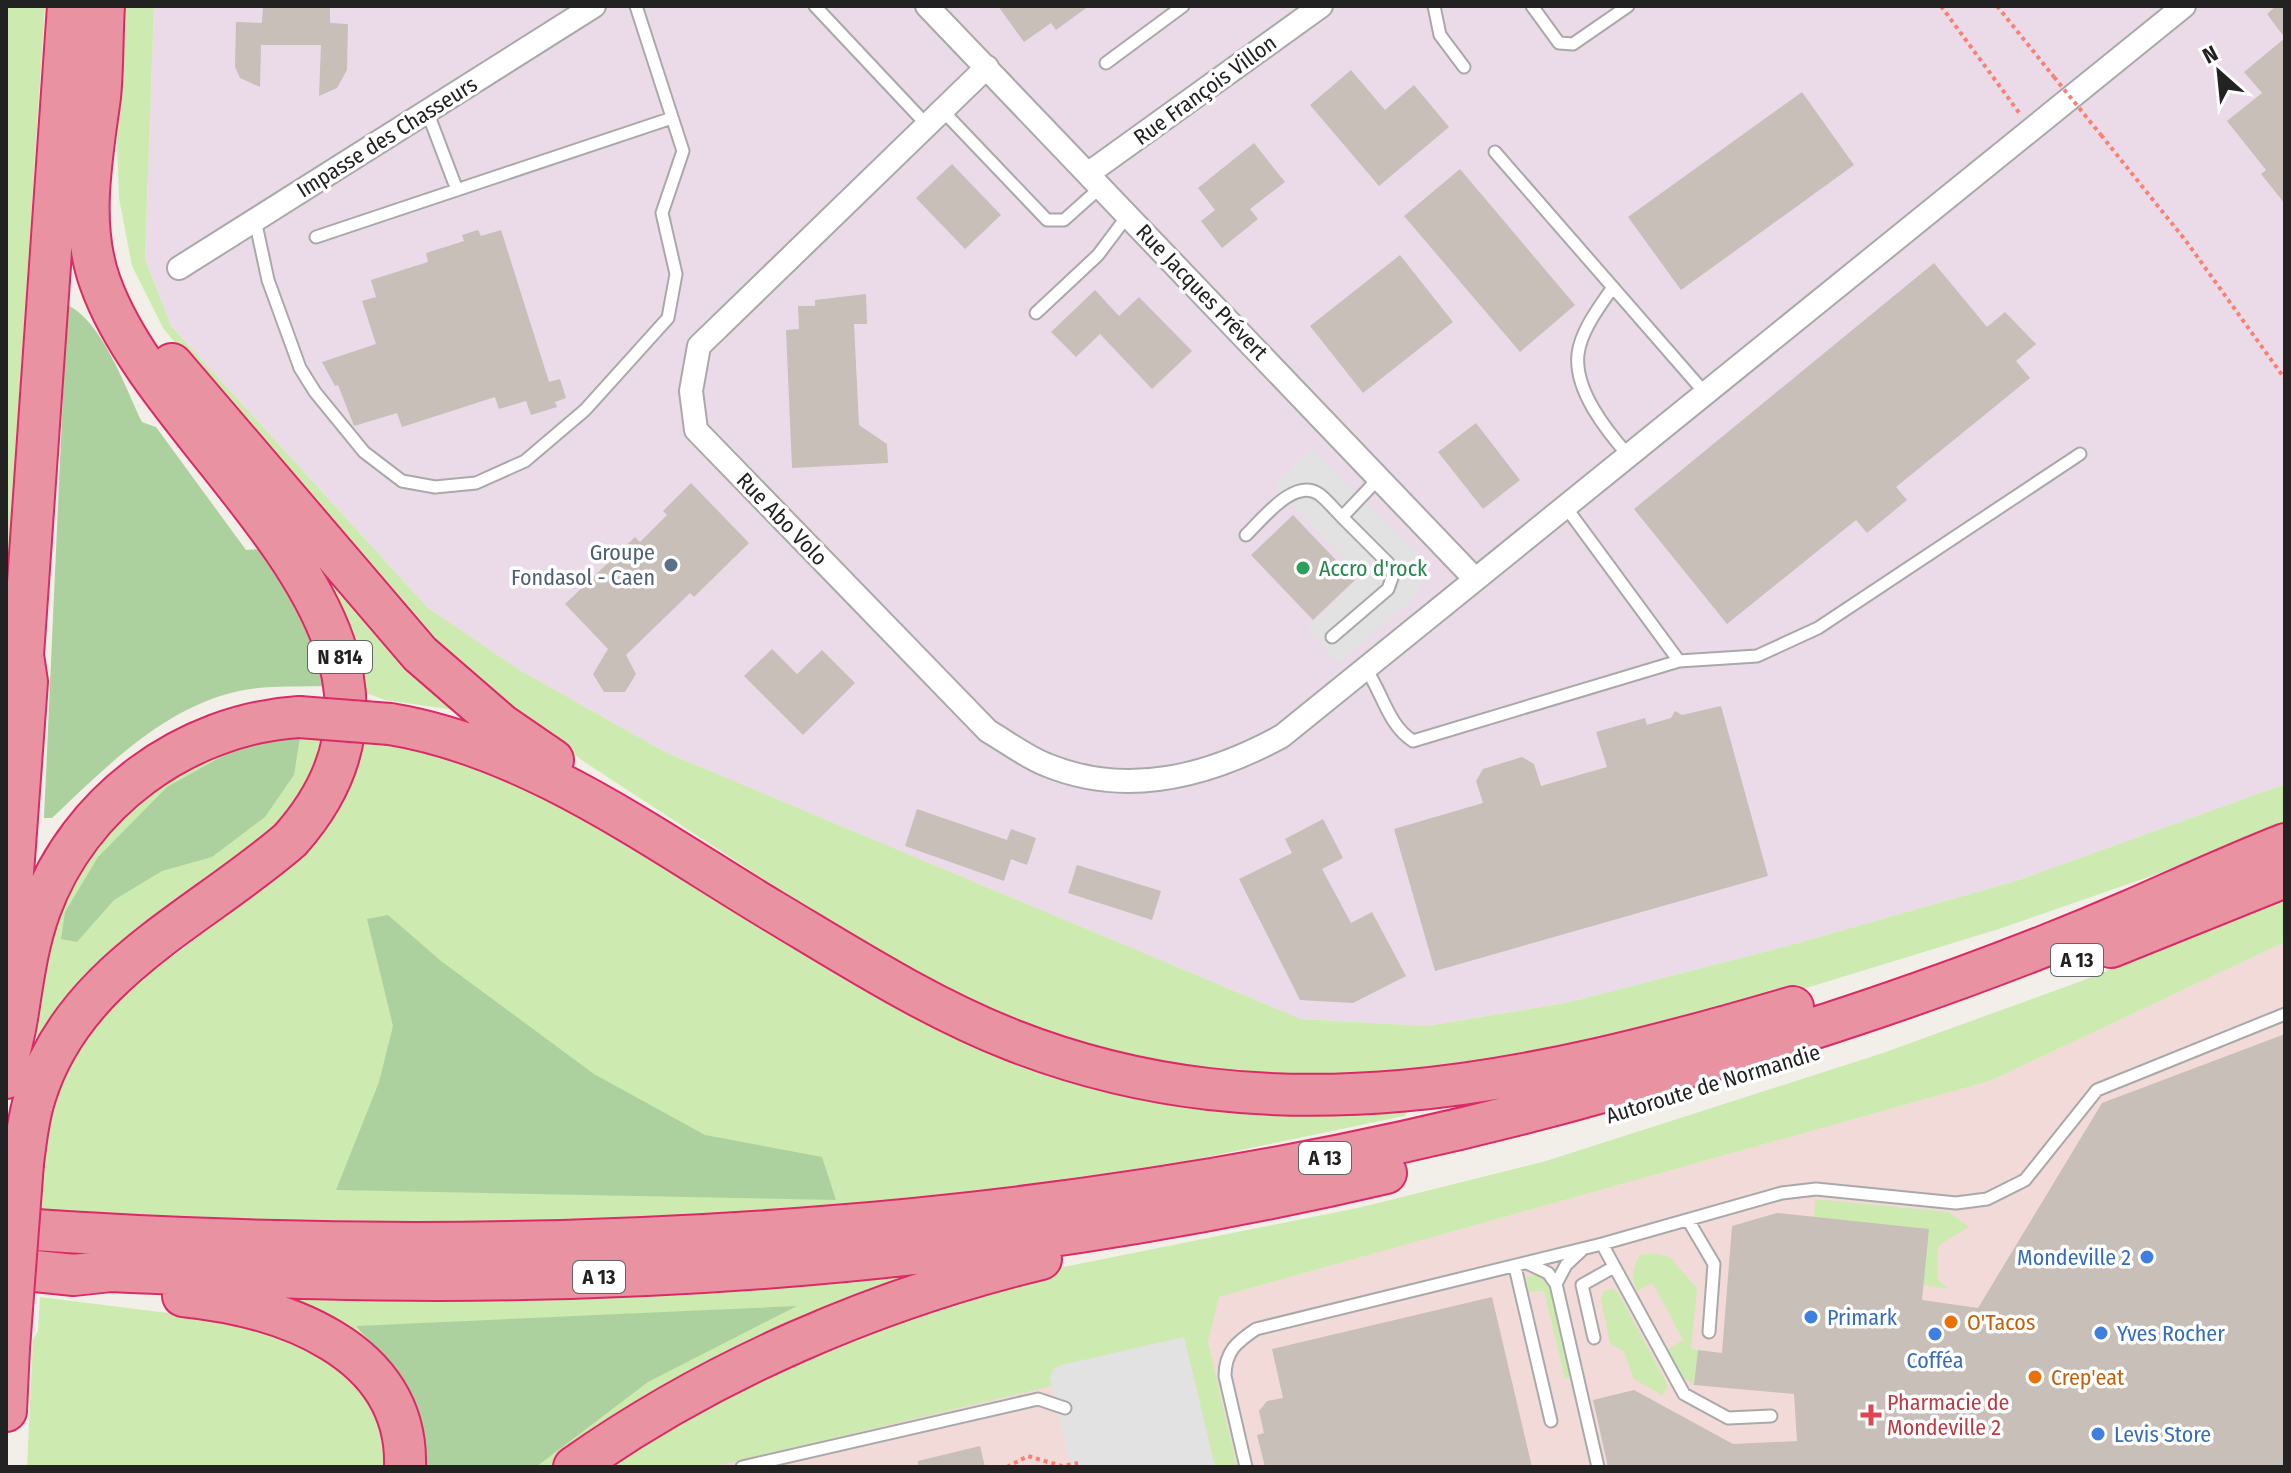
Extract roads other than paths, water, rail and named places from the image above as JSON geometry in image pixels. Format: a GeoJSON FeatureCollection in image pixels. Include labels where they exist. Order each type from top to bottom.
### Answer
{"type":"FeatureCollection","features":[{"type":"Feature","properties":{"kind":"highway"},"geometry":{"type":"LineString","coordinates":[[6,968],[27,682],[23,655],[68,6]]}},
{"type":"Feature","properties":{"kind":"highway","name":"N 814"},"geometry":{"type":"LineString","coordinates":[[6,1411],[23,1163],[29,1119],[42,1077],[82,1010],[115,972],[261,865],[302,827],[331,776],[346,707],[345,678],[335,640],[307,585],[275,537],[153,381],[106,299],[94,264],[90,225],[93,131],[100,97],[104,6]]}},
{"type":"Feature","properties":{"kind":"highway"},"geometry":{"type":"LineString","coordinates":[[100,97],[104,120],[102,170],[117,267],[135,311],[156,344],[433,666],[502,725],[610,798],[653,839]]}},
{"type":"Feature","properties":{"kind":"highway"},"geometry":{"type":"LineString","coordinates":[[6,780],[13,683],[23,655]]}},
{"type":"Feature","properties":{"kind":"highway"},"geometry":{"type":"LineString","coordinates":[[7,1057],[39,912],[57,873],[90,823],[136,779],[190,745],[246,723],[299,717],[390,724],[430,731],[513,762],[653,839],[918,996],[1013,1041],[1071,1061],[1158,1082],[1220,1092],[1357,1096],[1452,1088],[1581,1064],[1915,971],[2187,883]]}},
{"type":"Feature","properties":{"kind":"highway","name":"A 13"},"geometry":{"type":"LineString","coordinates":[[6,1228],[270,1243],[577,1241],[976,1211],[1336,1157],[1564,1102],[1747,1049],[1898,999],[2134,909],[2187,883],[2285,844]]}},
{"type":"Feature","properties":{"kind":"highway","name":"Autoroute de Normandie"},"geometry":{"type":"LineString","coordinates":[[1121,1225],[1316,1189],[1434,1162],[1722,1083],[1947,1009],[2285,877]]}},
{"type":"Feature","properties":{"kind":"highway"},"geometry":{"type":"LineString","coordinates":[[574,1467],[655,1414],[799,1342],[900,1301],[1012,1266],[1085,1249],[1121,1225]]}},
{"type":"Feature","properties":{"kind":"highway","name":"A 13"},"geometry":{"type":"LineString","coordinates":[[74,1275],[111,1271],[414,1281],[631,1276],[888,1257],[1121,1225]]}},
{"type":"Feature","properties":{"kind":"highway"},"geometry":{"type":"LineString","coordinates":[[6,1268],[74,1275],[112,1290],[188,1297],[264,1310],[319,1332],[358,1360],[386,1392],[400,1424],[405,1467]]}},
{"type":"Feature","properties":{"kind":"street","name":"Impasse des Chasseurs"},"geometry":{"type":"LineString","coordinates":[[179,268],[594,6]]}},
{"type":"Feature","properties":{"kind":"street","name":"Rue Jacques Prévert"},"geometry":{"type":"LineString","coordinates":[[927,6],[1475,579]]}},
{"type":"Feature","properties":{"kind":"street","name":"Rue François Villon"},"geometry":{"type":"LineString","coordinates":[[1095,180],[1321,6]]}},
{"type":"Feature","properties":{"kind":"street","name":"Rue Abo Volo"},"geometry":{"type":"LineString","coordinates":[[987,67],[699,346],[691,391],[696,430],[988,731],[1046,765],[1108,782],[1184,778],[1240,759],[1282,736],[2184,6]]}},
{"type":"Feature","properties":{"kind":"lane"},"geometry":{"type":"LineString","coordinates":[[255,220],[268,280],[300,368],[315,392],[364,452],[402,481],[435,487],[476,483],[525,461],[573,420],[668,318],[676,274],[662,213],[683,151],[636,6]]}},
{"type":"Feature","properties":{"kind":"lane"},"geometry":{"type":"LineString","coordinates":[[815,6],[1047,220],[1064,220],[1095,180]]}},
{"type":"Feature","properties":{"kind":"lane"},"geometry":{"type":"LineString","coordinates":[[1106,63],[1183,6]]}},
{"type":"Feature","properties":{"kind":"lane"},"geometry":{"type":"LineString","coordinates":[[1434,6],[1440,35],[1464,67]]}},
{"type":"Feature","properties":{"kind":"lane"},"geometry":{"type":"LineString","coordinates":[[1532,6],[1559,43],[1573,44],[1628,6]]}},
{"type":"Feature","properties":{"kind":"lane"},"geometry":{"type":"LineString","coordinates":[[427,111],[457,190]]}},
{"type":"Feature","properties":{"kind":"lane"},"geometry":{"type":"LineString","coordinates":[[316,237],[672,118]]}},
{"type":"Feature","properties":{"kind":"lane"},"geometry":{"type":"LineString","coordinates":[[1495,152],[1705,393]]}},
{"type":"Feature","properties":{"kind":"lane"},"geometry":{"type":"LineString","coordinates":[[1036,313],[1098,255],[1128,215]]}},
{"type":"Feature","properties":{"kind":"lane"},"geometry":{"type":"LineString","coordinates":[[1613,287],[1596,312],[1578,355],[1583,382],[1603,426],[1628,455]]}},
{"type":"Feature","properties":{"kind":"lane"},"geometry":{"type":"LineString","coordinates":[[1366,669],[1381,691],[1392,723],[1413,741],[1679,661],[1757,656],[1818,628],[2080,454]]}},
{"type":"Feature","properties":{"kind":"lane"},"geometry":{"type":"LineString","coordinates":[[1342,517],[1379,478]]}},
{"type":"Feature","properties":{"kind":"lane"},"geometry":{"type":"LineString","coordinates":[[1246,535],[1289,495],[1305,490],[1318,493],[1388,563],[1393,575],[1388,589],[1332,637]]}},
{"type":"Feature","properties":{"kind":"lane"},"geometry":{"type":"LineString","coordinates":[[1565,506],[1679,661]]}},
{"type":"Feature","properties":{"kind":"lane"},"geometry":{"type":"LineString","coordinates":[[1246,1467],[1225,1376],[1225,1361],[1235,1344],[1256,1329],[1515,1267],[1782,1193],[1816,1189],[1956,1203],[1987,1199],[2025,1180],[2097,1090],[2285,1014]]}},
{"type":"Feature","properties":{"kind":"lane"},"geometry":{"type":"LineString","coordinates":[[1688,1220],[1714,1264],[1709,1332]]}},
{"type":"Feature","properties":{"kind":"lane"},"geometry":{"type":"LineString","coordinates":[[1602,1244],[1684,1394],[1728,1418],[1771,1416]]}},
{"type":"Feature","properties":{"kind":"lane"},"geometry":{"type":"LineString","coordinates":[[1556,1284],[1566,1265],[1583,1249]]}},
{"type":"Feature","properties":{"kind":"lane"},"geometry":{"type":"LineString","coordinates":[[1528,1263],[1548,1273],[1556,1284],[1598,1467]]}},
{"type":"Feature","properties":{"kind":"lane"},"geometry":{"type":"LineString","coordinates":[[1515,1267],[1551,1421]]}},
{"type":"Feature","properties":{"kind":"lane"},"geometry":{"type":"LineString","coordinates":[[1594,1338],[1582,1285],[1614,1267]]}},
{"type":"Feature","properties":{"kind":"lane"},"geometry":{"type":"LineString","coordinates":[[742,1467],[1038,1399],[1065,1408]]}},
{"type":"Feature","properties":{"kind":"place","name":"Groupe Fondasol - Caen"},"geometry":{"type":"Point","coordinates":[671,565]}},
{"type":"Feature","properties":{"kind":"place","name":"Accro d'rock"},"geometry":{"type":"Point","coordinates":[1303,568]}},
{"type":"Feature","properties":{"kind":"place","name":"Mondeville 2"},"geometry":{"type":"Point","coordinates":[2147,1257]}},
{"type":"Feature","properties":{"kind":"place","name":"Primark"},"geometry":{"type":"Point","coordinates":[1811,1317]}},
{"type":"Feature","properties":{"kind":"place","name":"O'Tacos"},"geometry":{"type":"Point","coordinates":[1951,1322]}},
{"type":"Feature","properties":{"kind":"place","name":"Yves Rocher"},"geometry":{"type":"Point","coordinates":[2101,1333]}},
{"type":"Feature","properties":{"kind":"place","name":"Cofféa"},"geometry":{"type":"Point","coordinates":[1935,1334]}},
{"type":"Feature","properties":{"kind":"place","name":"Crep'eat"},"geometry":{"type":"Point","coordinates":[2035,1377]}},
{"type":"Feature","properties":{"kind":"place","name":"Pharmacie de Mondeville 2"},"geometry":{"type":"Point","coordinates":[1871,1415]}},
{"type":"Feature","properties":{"kind":"place","name":"Levis Store"},"geometry":{"type":"Point","coordinates":[2098,1434]}}]}
